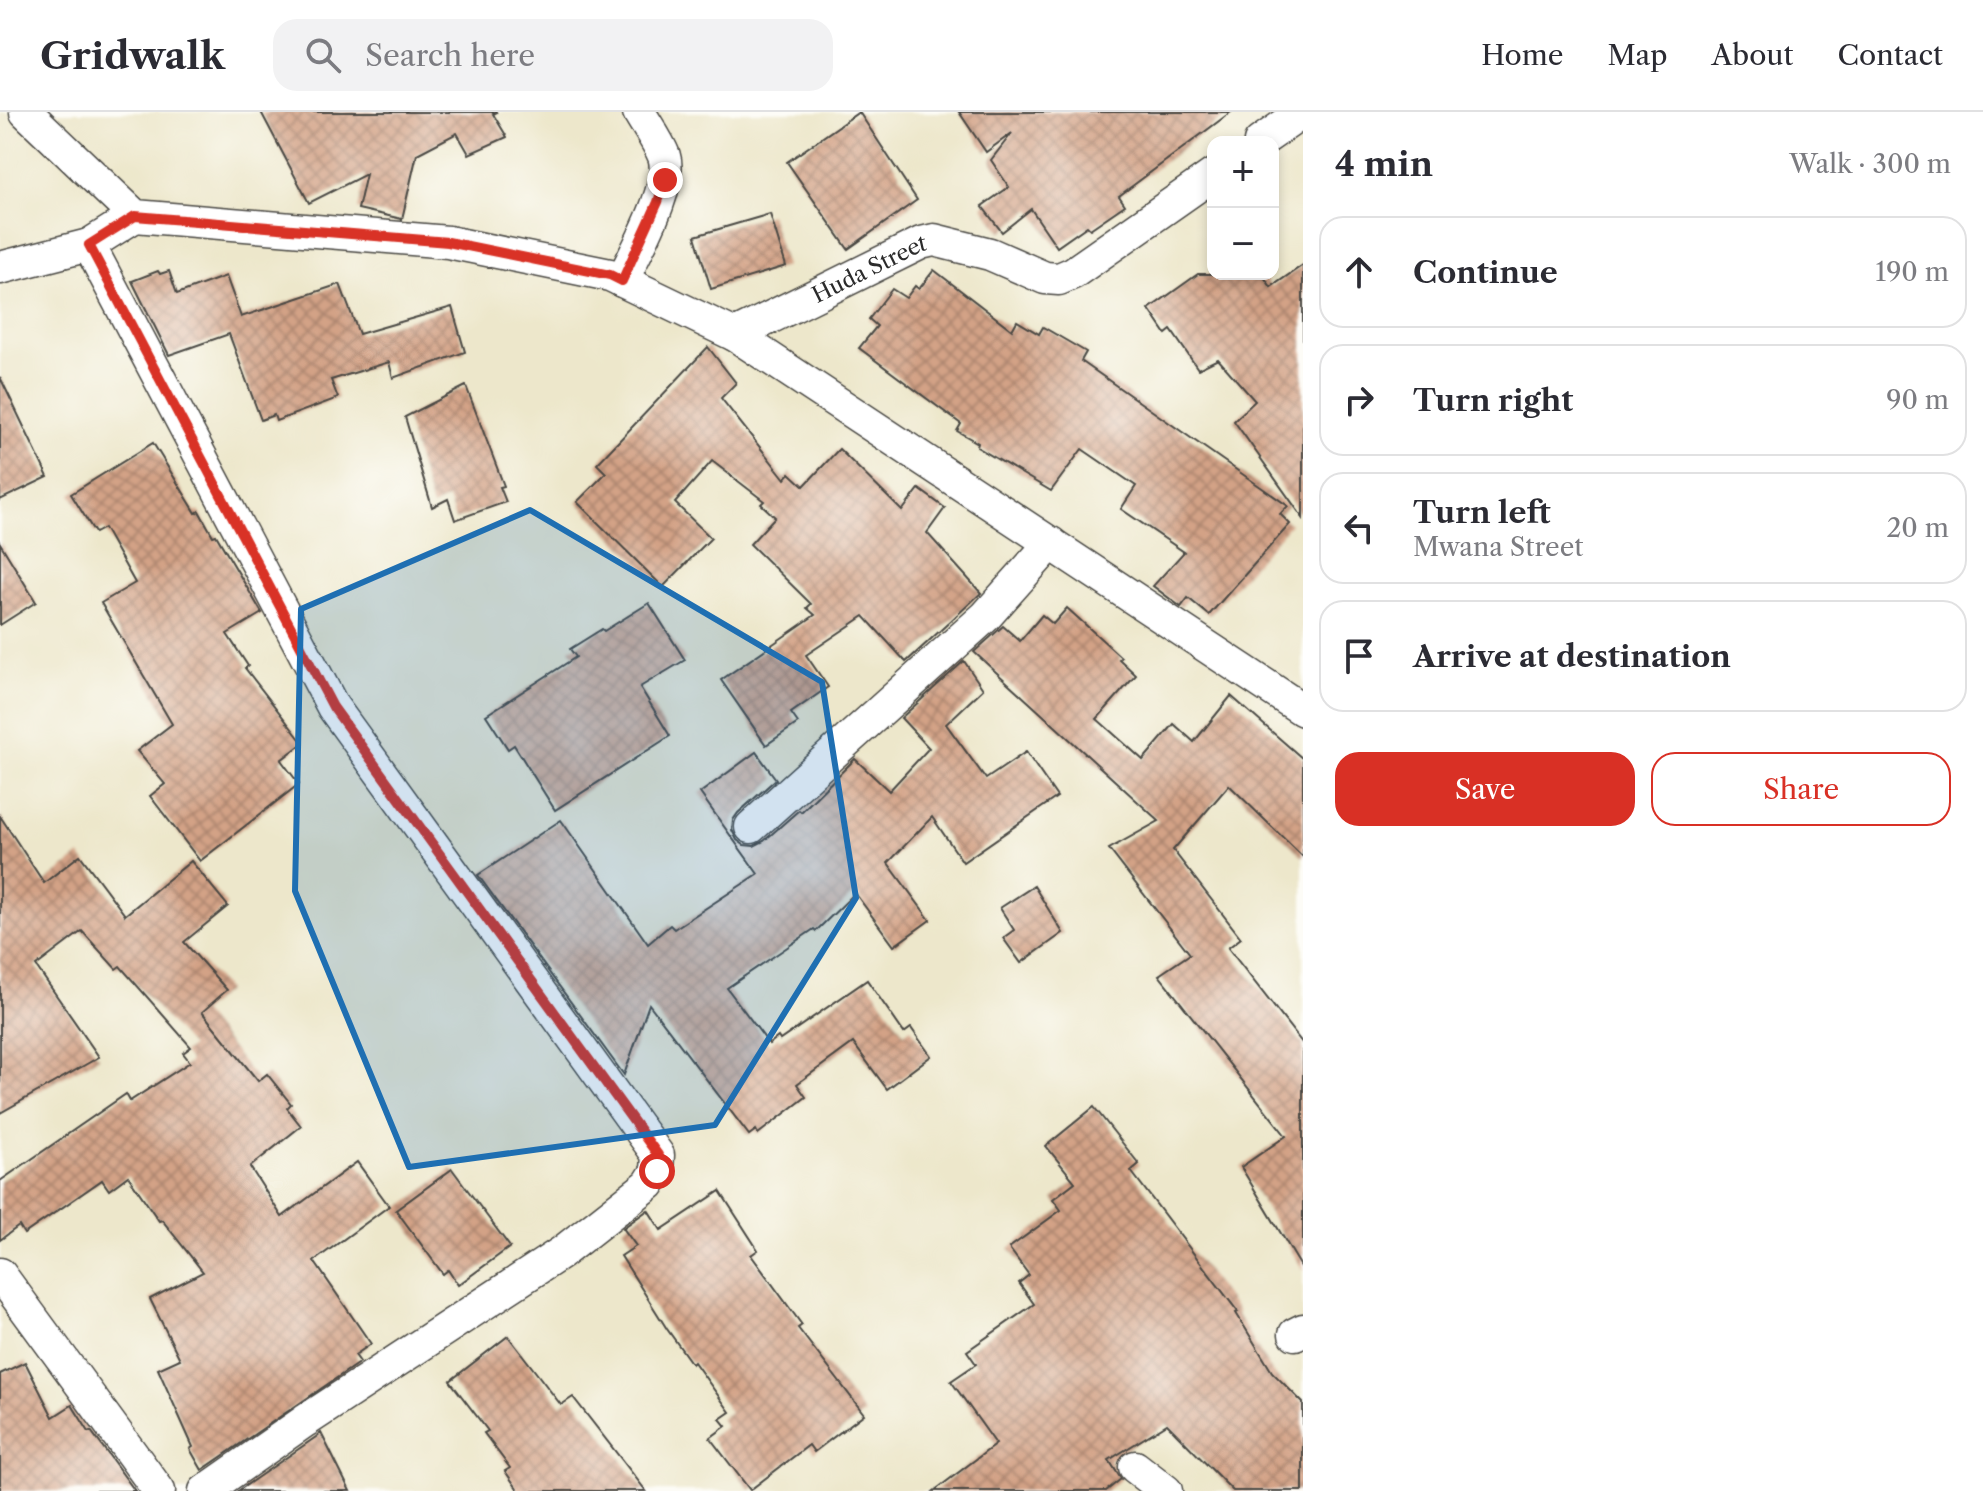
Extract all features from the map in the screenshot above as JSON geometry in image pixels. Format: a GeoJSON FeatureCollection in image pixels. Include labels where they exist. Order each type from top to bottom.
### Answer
{"type":"FeatureCollection","features":[{"type":"Feature","properties":{"kind":"street"},"geometry":{"type":"LineString","coordinates":[[26,112],[135,216]]}},
{"type":"Feature","properties":{"kind":"street"},"geometry":{"type":"LineString","coordinates":[[622,281],[665,180],[665,159],[639,112]]}},
{"type":"Feature","properties":{"kind":"street","name":"Huda Street"},"geometry":{"type":"LineString","coordinates":[[735,335],[921,243],[934,240],[990,254],[1045,278],[1059,279],[1073,273],[1207,179]]}},
{"type":"Feature","properties":{"kind":"street"},"geometry":{"type":"LineString","coordinates":[[0,268],[89,245],[135,216],[448,242],[610,275],[735,335],[1303,710]]}},
{"type":"Feature","properties":{"kind":"street"},"geometry":{"type":"LineString","coordinates":[[89,245],[333,707],[658,1155],[657,1171],[649,1184],[561,1253],[305,1421],[205,1491]]}},
{"type":"Feature","properties":{"kind":"street"},"geometry":{"type":"LineString","coordinates":[[751,827],[986,616],[1051,543]]}},
{"type":"Feature","properties":{"kind":"street"},"geometry":{"type":"LineString","coordinates":[[0,1274],[159,1491]]}},
{"type":"Feature","properties":{"kind":"street"},"geometry":{"type":"LineString","coordinates":[[1135,1467],[1166,1491]]}},
{"type":"Feature","properties":{"kind":"highlighted area"},"geometry":{"type":"Polygon","coordinates":[[[530,510],[822,682],[856,898],[715,1125],[409,1167],[295,891],[301,609],[530,510]]]}},
{"type":"Feature","properties":{"kind":"building"},"geometry":{"type":"Polygon","coordinates":[[[261,112],[497,112],[493,114],[507,137],[469,154],[457,133],[417,154],[402,219],[358,209],[366,174],[309,203],[261,112]]]}},
{"type":"Feature","properties":{"kind":"building"},"geometry":{"type":"Polygon","coordinates":[[[859,112],[917,200],[848,249],[787,162],[859,112]]]}},
{"type":"Feature","properties":{"kind":"building"},"geometry":{"type":"Polygon","coordinates":[[[959,112],[1231,112],[1119,196],[1125,205],[1057,247],[1031,209],[1002,232],[982,206],[1009,187],[991,160],[1012,133],[986,152],[959,112]]]}},
{"type":"Feature","properties":{"kind":"building"},"geometry":{"type":"Polygon","coordinates":[[[770,214],[786,266],[711,289],[695,236],[770,214]]]}},
{"type":"Feature","properties":{"kind":"building"},"geometry":{"type":"Polygon","coordinates":[[[1303,265],[1303,518],[1234,421],[1255,401],[1218,359],[1198,369],[1171,330],[1166,334],[1149,309],[1198,274],[1207,274],[1207,280],[1266,280],[1271,287],[1303,265]]]}},
{"type":"Feature","properties":{"kind":"building"},"geometry":{"type":"Polygon","coordinates":[[[934,270],[1012,330],[1017,321],[1039,334],[1043,327],[1086,352],[1081,361],[1288,506],[1280,514],[1290,524],[1209,615],[1188,598],[1181,607],[1153,586],[1184,552],[1121,509],[1136,486],[1082,449],[1051,491],[977,447],[978,443],[957,431],[961,424],[859,348],[877,326],[869,319],[892,289],[906,298],[915,286],[919,289],[934,270]]]}},
{"type":"Feature","properties":{"kind":"building"},"geometry":{"type":"Polygon","coordinates":[[[158,271],[160,274],[169,271],[177,294],[226,276],[241,317],[340,284],[359,334],[452,307],[465,352],[393,378],[389,362],[331,380],[338,398],[276,421],[274,415],[261,420],[229,334],[169,355],[132,281],[158,271]]]}},
{"type":"Feature","properties":{"kind":"building"},"geometry":{"type":"Polygon","coordinates":[[[708,347],[736,383],[721,398],[785,479],[790,473],[804,486],[839,449],[902,511],[919,489],[945,508],[927,533],[981,593],[906,662],[864,616],[806,655],[828,687],[791,713],[798,723],[766,745],[721,680],[815,615],[807,608],[811,604],[750,544],[775,517],[761,504],[764,501],[712,461],[675,503],[711,538],[663,587],[577,502],[606,473],[597,464],[708,347]]]}},
{"type":"Feature","properties":{"kind":"building"},"geometry":{"type":"Polygon","coordinates":[[[0,377],[48,477],[0,500],[0,377]]]}},
{"type":"Feature","properties":{"kind":"building"},"geometry":{"type":"Polygon","coordinates":[[[466,386],[504,486],[500,487],[506,502],[455,520],[448,499],[432,507],[405,417],[466,386]]]}},
{"type":"Feature","properties":{"kind":"building"},"geometry":{"type":"Polygon","coordinates":[[[153,443],[196,513],[199,511],[213,536],[216,535],[262,613],[227,634],[248,666],[245,668],[303,743],[281,760],[299,784],[200,861],[150,796],[165,784],[137,751],[172,724],[101,603],[135,583],[104,528],[95,533],[71,494],[153,443]]]}},
{"type":"Feature","properties":{"kind":"building"},"geometry":{"type":"Polygon","coordinates":[[[0,543],[36,602],[0,625],[0,543]]]}},
{"type":"Feature","properties":{"kind":"building"},"geometry":{"type":"Polygon","coordinates":[[[649,603],[685,660],[640,687],[670,736],[555,810],[514,745],[508,749],[486,715],[576,657],[570,649],[649,603]]]}},
{"type":"Feature","properties":{"kind":"building"},"geometry":{"type":"Polygon","coordinates":[[[1067,608],[1121,657],[1119,659],[1136,675],[1097,719],[1143,760],[1174,724],[1194,742],[1231,696],[1303,759],[1303,857],[1229,785],[1173,850],[1241,938],[1228,948],[1303,1044],[1303,1270],[1241,1167],[1286,1136],[1159,975],[1190,954],[1109,849],[1159,821],[974,652],[1003,626],[1020,641],[1042,615],[1053,624],[1067,608]]]}},
{"type":"Feature","properties":{"kind":"building"},"geometry":{"type":"Polygon","coordinates":[[[964,661],[983,689],[946,724],[986,779],[1026,752],[1057,797],[963,862],[932,817],[888,863],[930,920],[894,946],[855,893],[816,931],[814,929],[727,988],[769,1044],[778,1037],[780,1040],[867,980],[904,1033],[911,1028],[931,1056],[887,1089],[853,1043],[797,1084],[806,1097],[758,1134],[756,1130],[749,1135],[649,1004],[624,1075],[478,875],[561,820],[648,944],[670,925],[674,929],[758,874],[700,793],[756,752],[776,779],[738,813],[732,830],[737,840],[754,846],[799,810],[801,812],[855,759],[889,791],[929,748],[901,718],[964,661]]]}},
{"type":"Feature","properties":{"kind":"building"},"geometry":{"type":"Polygon","coordinates":[[[0,816],[44,883],[80,855],[125,915],[191,861],[228,906],[184,942],[227,990],[202,1012],[258,1081],[267,1074],[291,1104],[287,1108],[301,1126],[250,1167],[282,1217],[357,1162],[389,1206],[314,1261],[371,1344],[355,1355],[360,1362],[202,1470],[190,1449],[193,1447],[158,1369],[180,1359],[150,1299],[203,1272],[162,1220],[159,1221],[128,1176],[109,1190],[102,1180],[24,1234],[19,1226],[0,1240],[0,1181],[126,1094],[130,1101],[190,1062],[183,1053],[191,1047],[120,966],[116,969],[82,931],[36,966],[99,1057],[0,1113],[0,816]]]}},
{"type":"Feature","properties":{"kind":"building"},"geometry":{"type":"Polygon","coordinates":[[[1034,886],[1063,933],[1021,963],[1003,938],[1014,930],[1000,908],[1034,886]]]}},
{"type":"Feature","properties":{"kind":"building"},"geometry":{"type":"Polygon","coordinates":[[[1094,1107],[1139,1164],[1131,1171],[1238,1312],[1272,1372],[1303,1403],[1303,1491],[1233,1491],[1167,1424],[1109,1460],[1121,1479],[1106,1491],[934,1491],[996,1444],[951,1381],[976,1364],[967,1351],[1034,1304],[1019,1283],[1029,1275],[1009,1248],[1061,1210],[1053,1199],[1075,1182],[1046,1146],[1094,1107]]]}},
{"type":"Feature","properties":{"kind":"building"},"geometry":{"type":"Polygon","coordinates":[[[452,1169],[510,1247],[458,1285],[448,1270],[443,1274],[396,1210],[452,1169]]]}},
{"type":"Feature","properties":{"kind":"building"},"geometry":{"type":"Polygon","coordinates":[[[720,1191],[758,1250],[751,1255],[802,1325],[798,1328],[864,1414],[814,1452],[809,1445],[750,1490],[710,1438],[726,1426],[720,1419],[730,1412],[667,1329],[621,1256],[636,1246],[623,1228],[648,1210],[661,1230],[720,1191]]]}},
{"type":"Feature","properties":{"kind":"building"},"geometry":{"type":"Polygon","coordinates":[[[508,1336],[561,1405],[573,1397],[646,1491],[519,1491],[505,1471],[510,1468],[484,1433],[488,1431],[450,1381],[508,1336]]]}},
{"type":"Feature","properties":{"kind":"building"},"geometry":{"type":"Polygon","coordinates":[[[25,1362],[53,1417],[72,1405],[135,1491],[0,1491],[0,1374],[25,1362]]]}},
{"type":"Feature","properties":{"kind":"building"},"geometry":{"type":"Polygon","coordinates":[[[321,1433],[350,1491],[238,1491],[316,1437],[321,1433]]]}},
{"type":"Feature","properties":{"kind":"route"},"geometry":{"type":"LineString","coordinates":[[657,1171],[658,1155],[333,707],[89,245],[135,216],[448,242],[610,275],[622,281],[665,180]]}}]}
